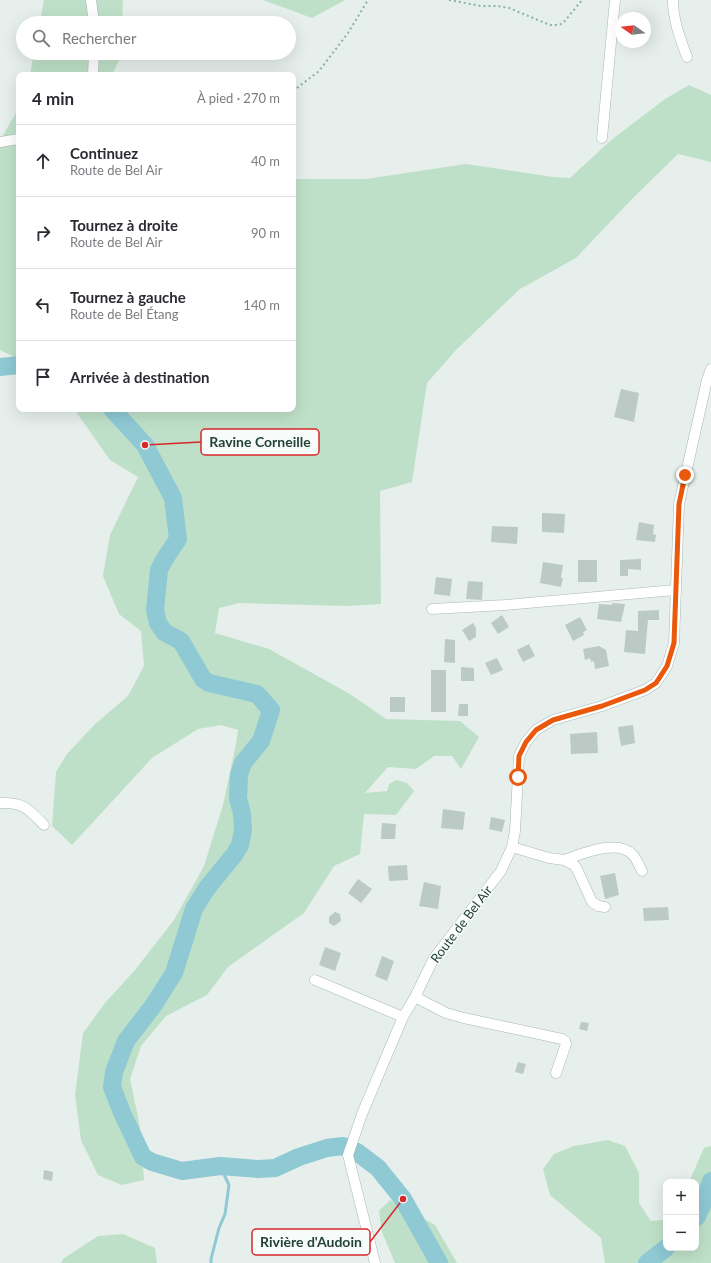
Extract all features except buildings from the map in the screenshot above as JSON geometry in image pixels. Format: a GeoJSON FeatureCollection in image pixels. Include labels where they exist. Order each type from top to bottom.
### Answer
{"type":"FeatureCollection","features":[{"type":"Feature","properties":{"kind":"street"},"geometry":{"type":"LineString","coordinates":[[91,0],[93,16]]}},
{"type":"Feature","properties":{"kind":"street"},"geometry":{"type":"LineString","coordinates":[[602,138],[615,0]]}},
{"type":"Feature","properties":{"kind":"street"},"geometry":{"type":"LineString","coordinates":[[673,0],[673,10],[676,24],[687,57]]}},
{"type":"Feature","properties":{"kind":"street"},"geometry":{"type":"LineString","coordinates":[[93,72],[94,60]]}},
{"type":"Feature","properties":{"kind":"street"},"geometry":{"type":"LineString","coordinates":[[0,142],[16,139]]}},
{"type":"Feature","properties":{"kind":"street"},"geometry":{"type":"LineString","coordinates":[[432,609],[505,605],[675,590],[679,504],[707,380],[711,369]]}},
{"type":"Feature","properties":{"kind":"street","name":"Route de Bel Air"},"geometry":{"type":"LineString","coordinates":[[375,1263],[348,1155],[355,1133],[403,1017],[415,997],[434,958],[501,871],[512,847],[515,831],[519,756],[526,742],[536,730],[553,720],[602,706],[645,690],[656,683],[667,666],[674,643],[675,590]]}},
{"type":"Feature","properties":{"kind":"street"},"geometry":{"type":"LineString","coordinates":[[0,803],[11,803],[22,806],[44,825]]}},
{"type":"Feature","properties":{"kind":"street"},"geometry":{"type":"LineString","coordinates":[[512,847],[549,858],[564,860],[574,864],[592,902],[598,906],[605,907]]}},
{"type":"Feature","properties":{"kind":"street"},"geometry":{"type":"LineString","coordinates":[[564,860],[594,850],[618,847],[627,850],[634,855],[642,871]]}},
{"type":"Feature","properties":{"kind":"street"},"geometry":{"type":"LineString","coordinates":[[315,980],[403,1017]]}},
{"type":"Feature","properties":{"kind":"street"},"geometry":{"type":"LineString","coordinates":[[415,997],[446,1013],[562,1039],[566,1044],[556,1073]]}},
{"type":"Feature","properties":{"kind":"path"},"geometry":{"type":"LineString","coordinates":[[296,89],[319,71],[348,34],[368,0]]}},
{"type":"Feature","properties":{"kind":"path"},"geometry":{"type":"LineString","coordinates":[[449,0],[481,6],[508,8],[550,25],[559,25],[564,22],[582,0]]}},
{"type":"Feature","properties":{"kind":"green space"},"geometry":{"type":"Polygon","coordinates":[[[44,0],[123,0],[122,16],[41,16],[44,0]]]}},
{"type":"Feature","properties":{"kind":"green space"},"geometry":{"type":"Polygon","coordinates":[[[263,0],[345,0],[312,18],[263,0]]]}},
{"type":"Feature","properties":{"kind":"green space"},"geometry":{"type":"Polygon","coordinates":[[[33,60],[119,60],[113,72],[31,72],[33,60]]]}},
{"type":"Feature","properties":{"kind":"green space"},"geometry":{"type":"Polygon","coordinates":[[[689,85],[711,95],[711,162],[678,154],[634,197],[576,258],[520,289],[457,349],[427,383],[412,482],[380,491],[381,604],[347,606],[239,603],[219,608],[215,633],[269,649],[350,694],[386,719],[460,721],[479,737],[461,769],[452,756],[434,756],[416,769],[388,767],[365,793],[387,791],[389,784],[396,780],[407,783],[414,791],[396,815],[364,814],[360,854],[334,866],[304,913],[228,967],[207,995],[166,1016],[141,1046],[130,1079],[140,1127],[144,1180],[122,1185],[98,1175],[81,1140],[75,1095],[83,1033],[105,1003],[135,970],[174,920],[204,866],[223,805],[238,730],[221,725],[198,729],[152,758],[72,845],[52,826],[56,772],[67,754],[95,724],[128,696],[144,666],[141,631],[119,614],[103,576],[110,535],[138,477],[110,460],[76,412],[296,412],[296,179],[366,179],[466,164],[553,177],[570,178],[610,141],[665,99],[689,85]]]}},
{"type":"Feature","properties":{"kind":"green space"},"geometry":{"type":"Polygon","coordinates":[[[16,113],[16,358],[0,350],[0,140],[16,113]]]}},
{"type":"Feature","properties":{"kind":"green space"},"geometry":{"type":"Polygon","coordinates":[[[608,1140],[625,1146],[639,1173],[639,1203],[651,1221],[663,1220],[663,1251],[699,1251],[699,1179],[690,1179],[704,1148],[711,1146],[711,1263],[605,1263],[601,1238],[550,1195],[543,1169],[554,1154],[574,1146],[608,1140]]]}},
{"type":"Feature","properties":{"kind":"green space"},"geometry":{"type":"Polygon","coordinates":[[[390,1200],[435,1225],[457,1263],[395,1263],[382,1232],[379,1211],[390,1200]]]}},
{"type":"Feature","properties":{"kind":"green space"},"geometry":{"type":"Polygon","coordinates":[[[123,1234],[155,1248],[157,1263],[61,1263],[63,1259],[98,1236],[123,1234]]]}},
{"type":"Feature","properties":{"kind":"waterway"},"geometry":{"type":"LineString","coordinates":[[0,367],[16,365]]}},
{"type":"Feature","properties":{"kind":"waterway"},"geometry":{"type":"LineString","coordinates":[[115,412],[145,445],[173,498],[178,539],[159,570],[155,610],[158,623],[164,632],[181,641],[203,679],[209,683],[257,694],[271,710],[261,741],[243,763],[239,775],[238,798],[242,814],[243,830],[240,845],[234,855],[207,888],[194,909],[174,973],[153,1006],[126,1041],[114,1072],[112,1087],[123,1115],[143,1157],[152,1162],[182,1171],[220,1166],[258,1169],[275,1168],[299,1157],[327,1148],[343,1146],[357,1152],[378,1168],[403,1199],[439,1263]]}},
{"type":"Feature","properties":{"kind":"waterway"},"geometry":{"type":"LineString","coordinates":[[211,1263],[219,1228],[225,1214],[229,1185],[220,1166]]}},
{"type":"Feature","properties":{"kind":"waterway"},"geometry":{"type":"LineString","coordinates":[[698,1215],[711,1181]]}},
{"type":"Feature","properties":{"kind":"waterway"},"geometry":{"type":"LineString","coordinates":[[647,1263],[663,1250]]}},
{"type":"Feature","properties":{"kind":"place","name":"Ravine Corneille"},"geometry":{"type":"Point","coordinates":[145,445]}},
{"type":"Feature","properties":{"kind":"place","name":"Rivière d'Audoin"},"geometry":{"type":"Point","coordinates":[403,1199]}},
{"type":"Feature","properties":{"kind":"route"},"geometry":{"type":"LineString","coordinates":[[518,777],[519,756],[526,742],[536,730],[553,720],[602,706],[645,690],[656,683],[667,666],[674,643],[679,504],[685,475]]}}]}
